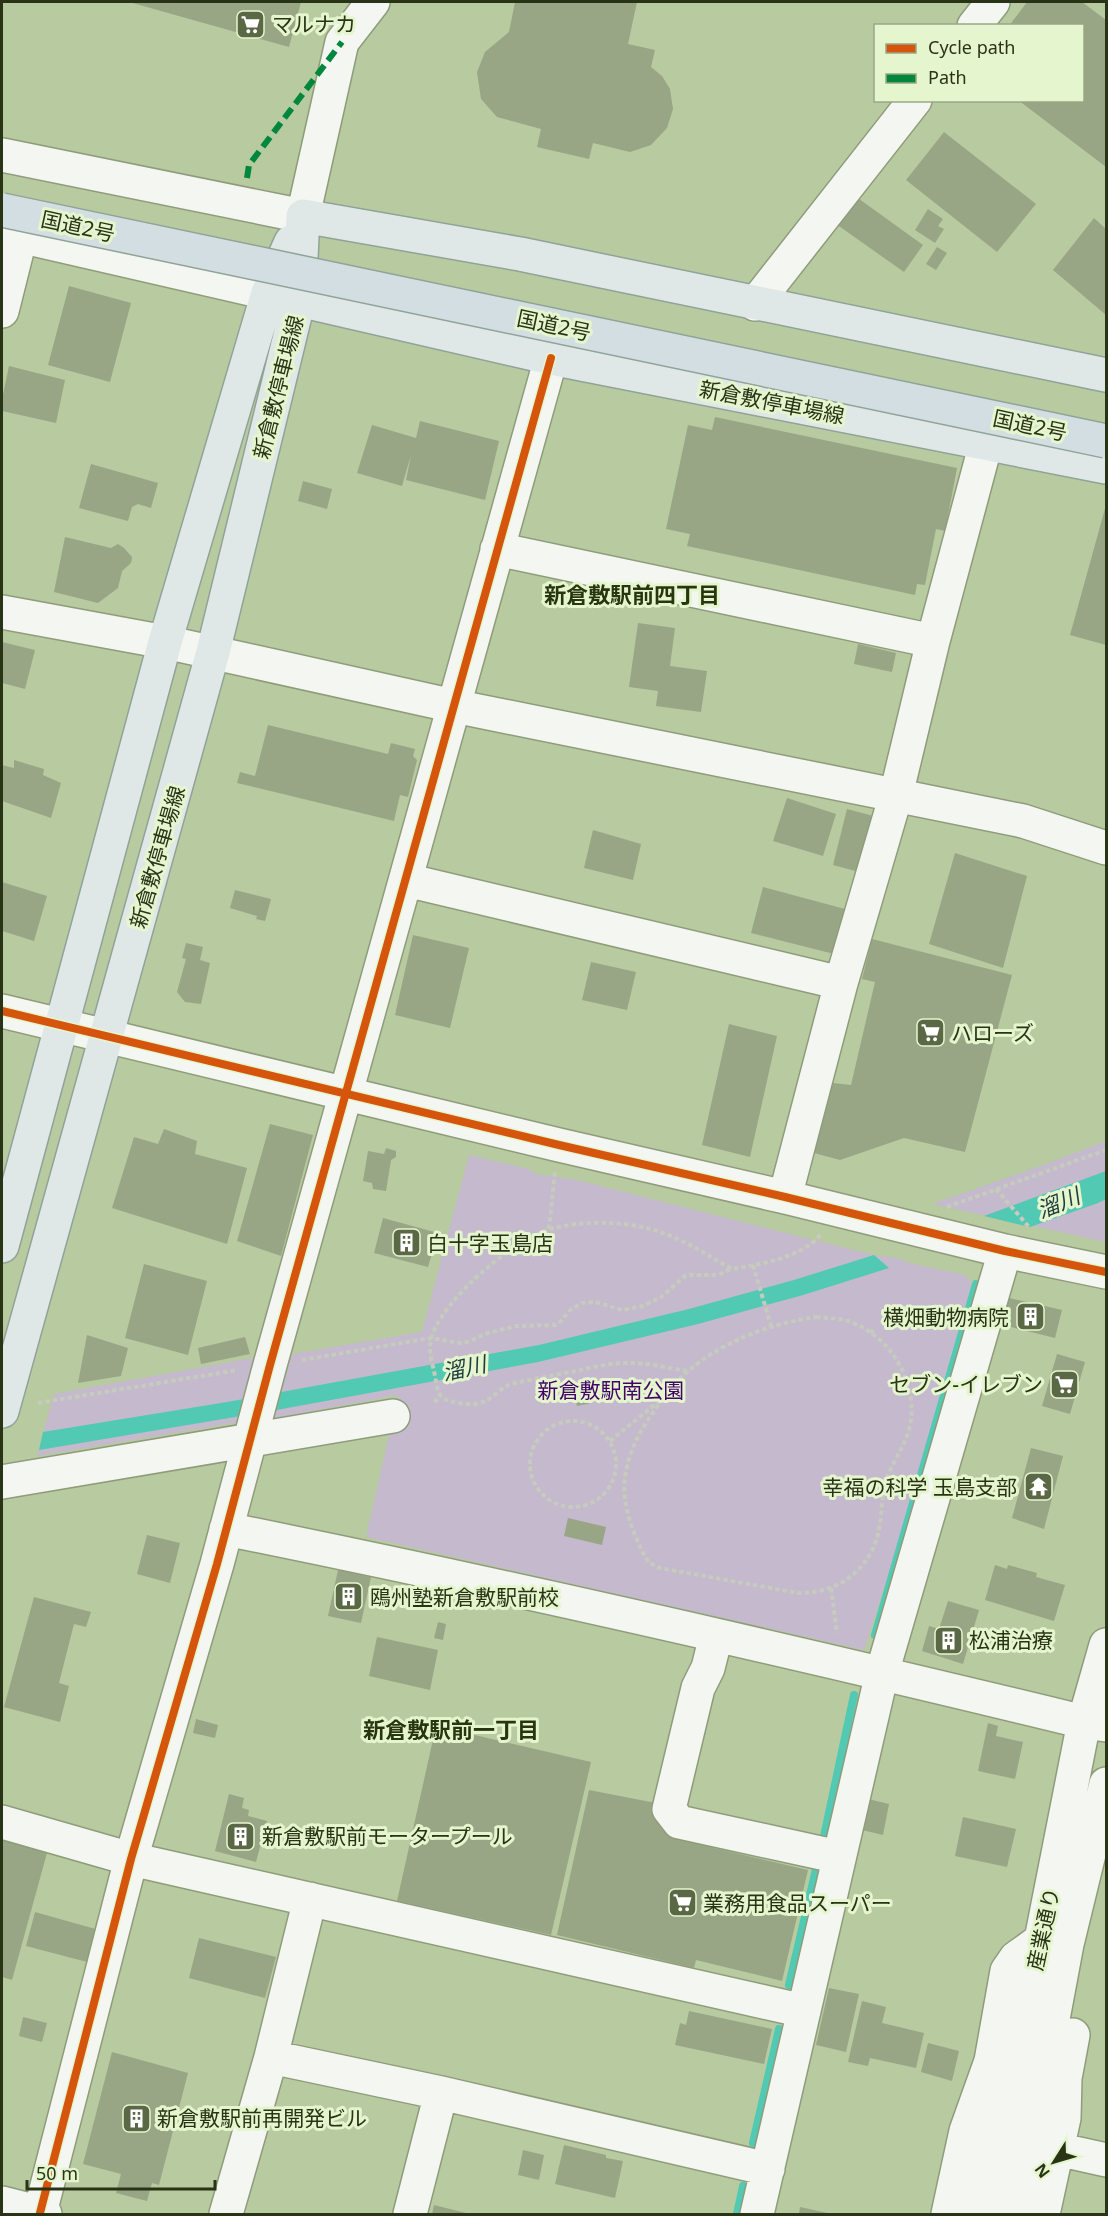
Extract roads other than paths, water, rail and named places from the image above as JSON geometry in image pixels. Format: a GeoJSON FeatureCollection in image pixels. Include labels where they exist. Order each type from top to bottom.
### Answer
{"type":"FeatureCollection","features":[{"type":"Feature","properties":{"kind":"highway","name":"国道2号"},"geometry":{"type":"LineString","coordinates":[[2,210],[1107,441]]}},
{"type":"Feature","properties":{"kind":"main road","name":"新倉敷停車場線"},"geometry":{"type":"LineString","coordinates":[[2,1412],[213,652],[284,296],[303,216]]}},
{"type":"Feature","properties":{"kind":"main road"},"geometry":{"type":"LineString","coordinates":[[303,216],[520,254],[1107,375]]}},
{"type":"Feature","properties":{"kind":"main road","name":"新倉敷停車場線"},"geometry":{"type":"LineString","coordinates":[[284,296],[551,358],[1107,467]]}},
{"type":"Feature","properties":{"kind":"main road","name":"新倉敷停車場線"},"geometry":{"type":"LineString","coordinates":[[2,1246],[165,642],[284,296]]}},
{"type":"Feature","properties":{"kind":"street"},"geometry":{"type":"LineString","coordinates":[[2,155],[303,216],[342,42],[373,2]]}},
{"type":"Feature","properties":{"kind":"street"},"geometry":{"type":"LineString","coordinates":[[976,24],[993,2]]}},
{"type":"Feature","properties":{"kind":"street"},"geometry":{"type":"LineString","coordinates":[[755,304],[913,102]]}},
{"type":"Feature","properties":{"kind":"street"},"geometry":{"type":"LineString","coordinates":[[2,311],[11,234],[284,296]]}},
{"type":"Feature","properties":{"kind":"street"},"geometry":{"type":"LineString","coordinates":[[2,2203],[43,2214],[131,1859],[226,1529],[551,358]]}},
{"type":"Feature","properties":{"kind":"street"},"geometry":{"type":"LineString","coordinates":[[785,1197],[841,983],[896,795],[933,641],[986,443]]}},
{"type":"Feature","properties":{"kind":"street"},"geometry":{"type":"LineString","coordinates":[[497,549],[933,641]]}},
{"type":"Feature","properties":{"kind":"street"},"geometry":{"type":"LineString","coordinates":[[2,612],[165,642],[454,706],[1023,821],[1107,848]]}},
{"type":"Feature","properties":{"kind":"street"},"geometry":{"type":"LineString","coordinates":[[406,880],[841,983]]}},
{"type":"Feature","properties":{"kind":"street"},"geometry":{"type":"LineString","coordinates":[[2,1011],[1005,1251],[1107,1272]]}},
{"type":"Feature","properties":{"kind":"street"},"geometry":{"type":"LineString","coordinates":[[757,2214],[804,2011],[827,1854],[1005,1251]]}},
{"type":"Feature","properties":{"kind":"street"},"geometry":{"type":"LineString","coordinates":[[2,1482],[254,1428],[393,1416]]}},
{"type":"Feature","properties":{"kind":"street"},"geometry":{"type":"LineString","coordinates":[[226,1529],[368,1558],[1096,1723]]}},
{"type":"Feature","properties":{"kind":"street"},"geometry":{"type":"LineString","coordinates":[[716,1636],[708,1668],[698,1688],[669,1809],[679,1822],[827,1854]]}},
{"type":"Feature","properties":{"kind":"street","name":"産業通り"},"geometry":{"type":"LineString","coordinates":[[1013,2214],[1032,2131],[1054,1942],[1096,1723],[1107,1645]]}},
{"type":"Feature","properties":{"kind":"street","name":"産業通り"},"geometry":{"type":"LineString","coordinates":[[981,2214],[1054,1942],[1107,1784]]}},
{"type":"Feature","properties":{"kind":"street"},"geometry":{"type":"LineString","coordinates":[[2,1822],[131,1859],[804,2011]]}},
{"type":"Feature","properties":{"kind":"street"},"geometry":{"type":"LineString","coordinates":[[226,2214],[271,2057],[310,1899]]}},
{"type":"Feature","properties":{"kind":"street"},"geometry":{"type":"LineString","coordinates":[[948,2214],[966,2131],[991,2061],[1007,1971],[1016,1958],[1054,1942],[1083,1985],[1065,2078],[1064,2118],[1042,2214]]}},
{"type":"Feature","properties":{"kind":"street"},"geometry":{"type":"LineString","coordinates":[[271,2057],[441,2093],[768,2169]]}},
{"type":"Feature","properties":{"kind":"street"},"geometry":{"type":"LineString","coordinates":[[410,2214],[441,2093]]}},
{"type":"Feature","properties":{"kind":"street"},"geometry":{"type":"LineString","coordinates":[[1057,2149],[1107,2160]]}},
{"type":"Feature","properties":{"kind":"water","name":"溜川"},"geometry":{"type":"Polygon","coordinates":[[[1106,1171],[1106,1199],[1098,1203],[1030,1227],[984,1216],[1106,1171]]]}},
{"type":"Feature","properties":{"kind":"water","name":"溜川"},"geometry":{"type":"Polygon","coordinates":[[[874,1255],[889,1268],[698,1324],[538,1362],[271,1411],[39,1450],[43,1432],[227,1402],[539,1345],[689,1309],[874,1255]]]}},
{"type":"Feature","properties":{"kind":"waterway"},"geometry":{"type":"LineString","coordinates":[[875,1635],[976,1284]]}},
{"type":"Feature","properties":{"kind":"waterway"},"geometry":{"type":"LineString","coordinates":[[822,1846],[854,1695]]}},
{"type":"Feature","properties":{"kind":"waterway"},"geometry":{"type":"LineString","coordinates":[[789,1985],[818,1861]]}},
{"type":"Feature","properties":{"kind":"waterway"},"geometry":{"type":"LineString","coordinates":[[753,2143],[779,2029]]}},
{"type":"Feature","properties":{"kind":"waterway"},"geometry":{"type":"LineString","coordinates":[[737,2214],[743,2186]]}},
{"type":"Feature","properties":{"kind":"place","name":"マルナカ"},"geometry":{"type":"Point","coordinates":[251,24]}},
{"type":"Feature","properties":{"kind":"place","name":"ハローズ"},"geometry":{"type":"Point","coordinates":[930,1033]}},
{"type":"Feature","properties":{"kind":"place","name":"白十字玉島店"},"geometry":{"type":"Point","coordinates":[406,1243]}},
{"type":"Feature","properties":{"kind":"place","name":"横畑動物病院"},"geometry":{"type":"Point","coordinates":[1030,1317]}},
{"type":"Feature","properties":{"kind":"place","name":"セブン-イレブン"},"geometry":{"type":"Point","coordinates":[1064,1384]}},
{"type":"Feature","properties":{"kind":"place","name":"幸福の科学 玉島支部"},"geometry":{"type":"Point","coordinates":[1038,1487]}},
{"type":"Feature","properties":{"kind":"place","name":"鴎州塾新倉敷駅前校"},"geometry":{"type":"Point","coordinates":[349,1597]}},
{"type":"Feature","properties":{"kind":"place","name":"松浦治療"},"geometry":{"type":"Point","coordinates":[948,1640]}},
{"type":"Feature","properties":{"kind":"place","name":"新倉敷駅前モータープール"},"geometry":{"type":"Point","coordinates":[241,1836]}},
{"type":"Feature","properties":{"kind":"place","name":"業務用食品スーパー"},"geometry":{"type":"Point","coordinates":[682,1903]}},
{"type":"Feature","properties":{"kind":"place","name":"新倉敷駅前再開発ビル"},"geometry":{"type":"Point","coordinates":[136,2118]}},
{"type":"Feature","properties":{"kind":"district","name":"新倉敷駅前四丁目"},"geometry":{"type":"Point","coordinates":[632,594]}},
{"type":"Feature","properties":{"kind":"district","name":"新倉敷駅前一丁目"},"geometry":{"type":"Point","coordinates":[451,1729]}},
{"type":"Feature","properties":{"kind":"park label","name":"新倉敷駅南公園"},"geometry":{"type":"Point","coordinates":[611,1390]}}]}
